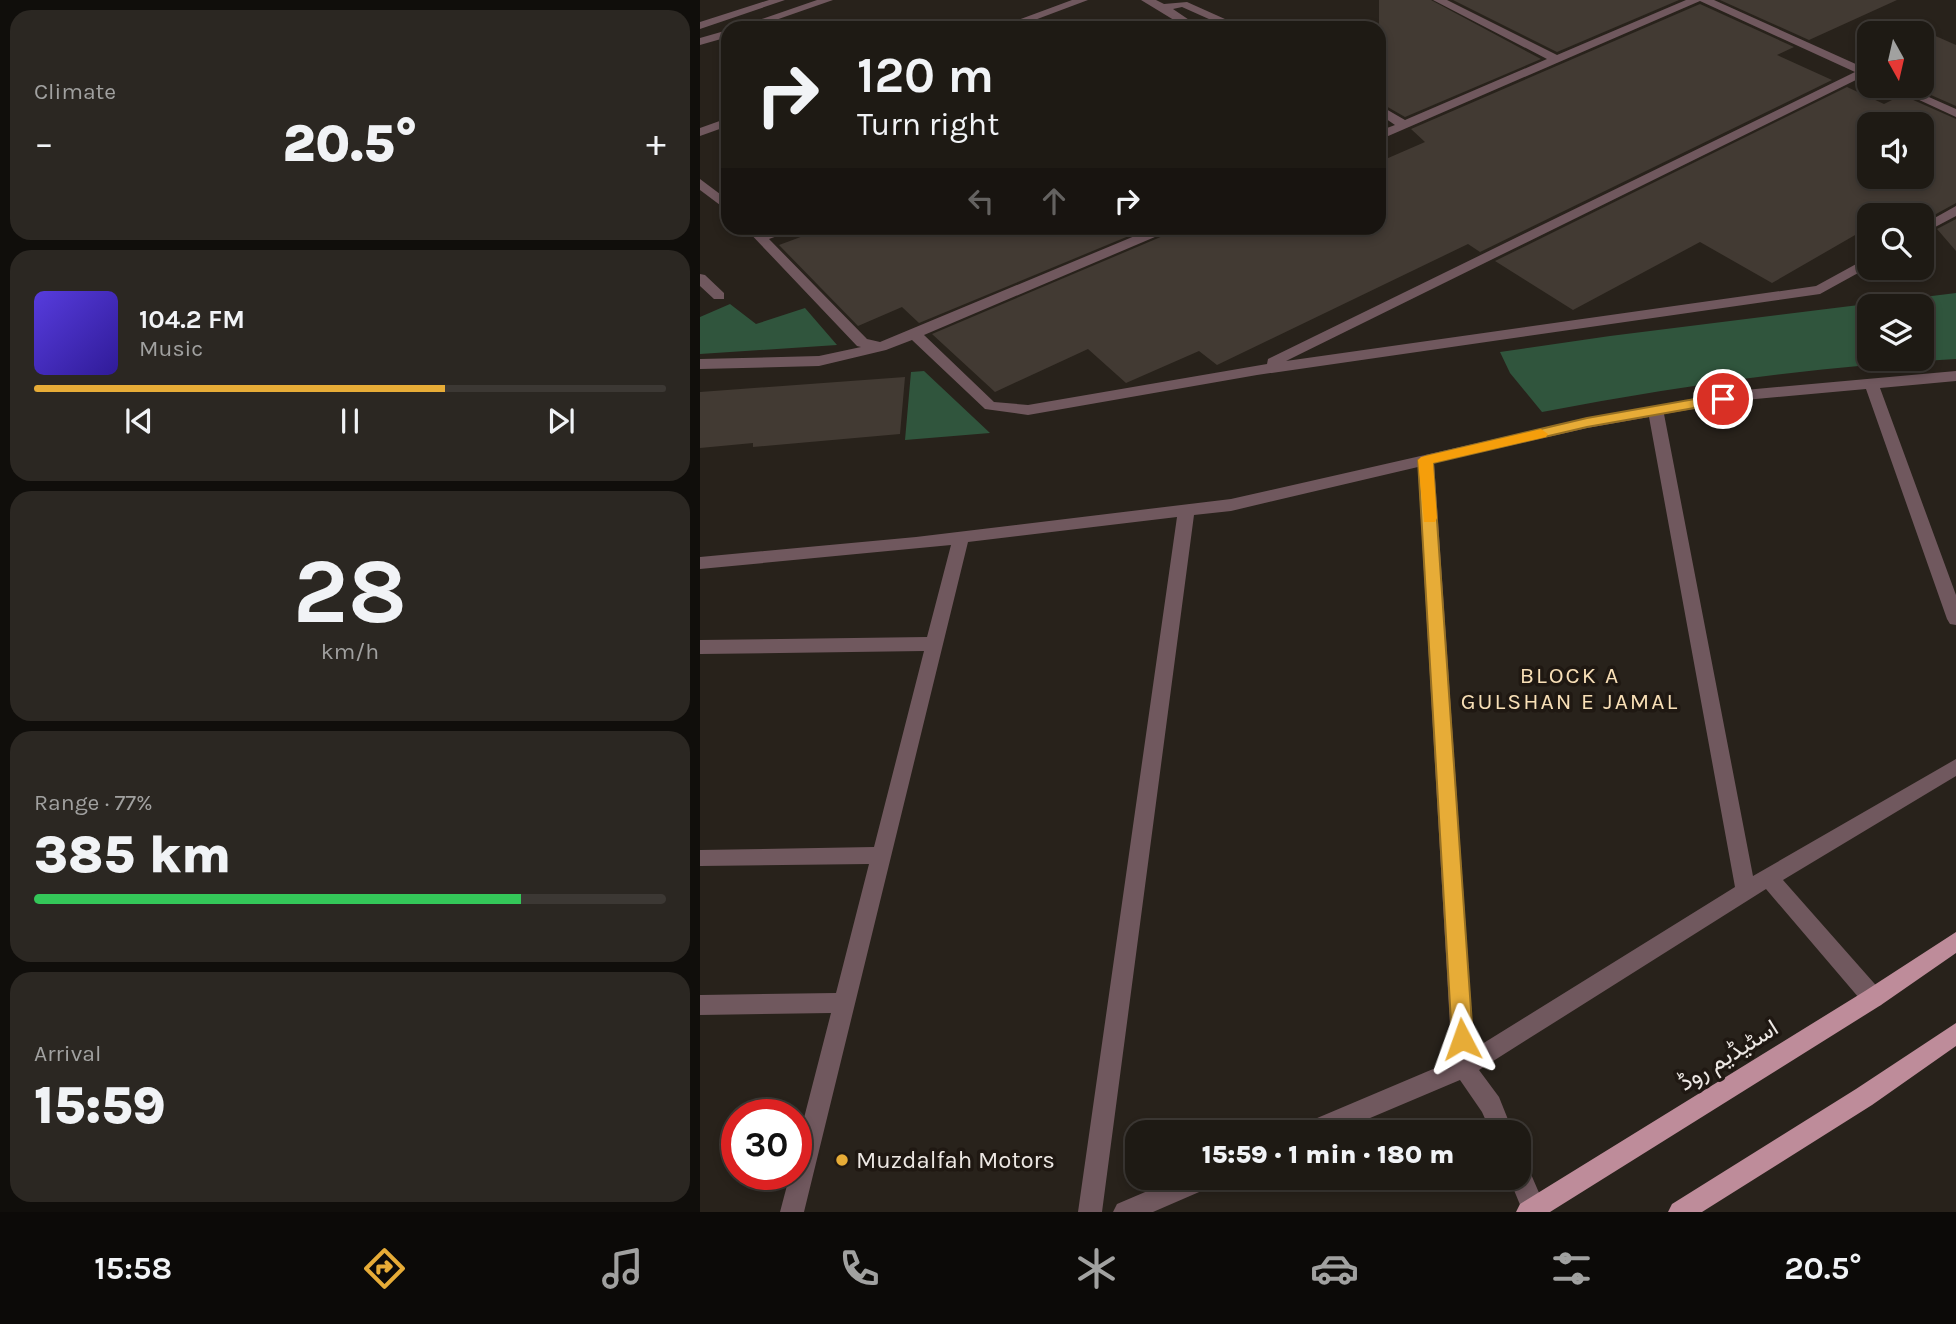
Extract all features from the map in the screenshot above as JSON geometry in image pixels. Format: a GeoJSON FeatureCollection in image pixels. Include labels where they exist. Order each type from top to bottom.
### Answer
{"type":"FeatureCollection","features":[{"type":"Feature","properties":{"kind":"main road","name":"اسٹیڈیم روڈ"},"geometry":{"type":"LineString","coordinates":[[1531,1210],[1872,998],[1956,941]]}},
{"type":"Feature","properties":{"kind":"main road"},"geometry":{"type":"LineString","coordinates":[[1679,1212],[1864,1097],[1956,1034]]}},
{"type":"Feature","properties":{"kind":"street"},"geometry":{"type":"LineString","coordinates":[[700,26],[780,0]]}},
{"type":"Feature","properties":{"kind":"street"},"geometry":{"type":"LineString","coordinates":[[764,21],[828,0]]}},
{"type":"Feature","properties":{"kind":"street"},"geometry":{"type":"LineString","coordinates":[[1022,21],[1083,0]]}},
{"type":"Feature","properties":{"kind":"street"},"geometry":{"type":"LineString","coordinates":[[1146,0],[1184,21]]}},
{"type":"Feature","properties":{"kind":"street"},"geometry":{"type":"LineString","coordinates":[[1438,0],[1556,60]]}},
{"type":"Feature","properties":{"kind":"street"},"geometry":{"type":"LineString","coordinates":[[1386,132],[1695,0]]}},
{"type":"Feature","properties":{"kind":"street"},"geometry":{"type":"LineString","coordinates":[[1705,0],[1857,69]]}},
{"type":"Feature","properties":{"kind":"street"},"geometry":{"type":"LineString","coordinates":[[1163,8],[1183,4],[1223,21]]}},
{"type":"Feature","properties":{"kind":"street"},"geometry":{"type":"LineString","coordinates":[[700,42],[721,35]]}},
{"type":"Feature","properties":{"kind":"street"},"geometry":{"type":"LineString","coordinates":[[1257,370],[1857,77]]}},
{"type":"Feature","properties":{"kind":"street"},"geometry":{"type":"LineString","coordinates":[[1922,98],[1956,113]]}},
{"type":"Feature","properties":{"kind":"street"},"geometry":{"type":"LineString","coordinates":[[1386,113],[1404,125]]}},
{"type":"Feature","properties":{"kind":"street"},"geometry":{"type":"LineString","coordinates":[[700,132],[721,124]]}},
{"type":"Feature","properties":{"kind":"street"},"geometry":{"type":"LineString","coordinates":[[700,183],[721,202]]}},
{"type":"Feature","properties":{"kind":"street"},"geometry":{"type":"LineString","coordinates":[[1934,223],[1956,210]]}},
{"type":"Feature","properties":{"kind":"street"},"geometry":{"type":"LineString","coordinates":[[760,235],[862,343],[881,346]]}},
{"type":"Feature","properties":{"kind":"street"},"geometry":{"type":"LineString","coordinates":[[700,363],[819,361],[881,346],[1147,235]]}},
{"type":"Feature","properties":{"kind":"street"},"geometry":{"type":"LineString","coordinates":[[914,334],[990,406],[1028,411],[1257,370],[1820,290],[1857,268]]}},
{"type":"Feature","properties":{"kind":"street"},"geometry":{"type":"LineString","coordinates":[[700,278],[719,296]]}},
{"type":"Feature","properties":{"kind":"street"},"geometry":{"type":"LineString","coordinates":[[700,563],[961,538],[1231,505],[1587,423],[1745,395],[1956,376]]}},
{"type":"Feature","properties":{"kind":"street"},"geometry":{"type":"LineString","coordinates":[[1871,383],[1956,619]]}},
{"type":"Feature","properties":{"kind":"street"},"geometry":{"type":"LineString","coordinates":[[1656,411],[1746,891]]}},
{"type":"Feature","properties":{"kind":"street"},"geometry":{"type":"LineString","coordinates":[[1426,460],[1464,1067],[1491,1105],[1497,1120]]}},
{"type":"Feature","properties":{"kind":"street"},"geometry":{"type":"LineString","coordinates":[[1090,1212],[1186,510]]}},
{"type":"Feature","properties":{"kind":"street"},"geometry":{"type":"LineString","coordinates":[[792,1212],[961,538]]}},
{"type":"Feature","properties":{"kind":"street"},"geometry":{"type":"LineString","coordinates":[[700,647],[934,644]]}},
{"type":"Feature","properties":{"kind":"street"},"geometry":{"type":"LineString","coordinates":[[1339,1120],[1464,1067],[1746,891],[1956,767]]}},
{"type":"Feature","properties":{"kind":"street"},"geometry":{"type":"LineString","coordinates":[[700,858],[880,855]]}},
{"type":"Feature","properties":{"kind":"street"},"geometry":{"type":"LineString","coordinates":[[1769,878],[1872,998]]}},
{"type":"Feature","properties":{"kind":"street"},"geometry":{"type":"LineString","coordinates":[[700,1004],[843,1003]]}},
{"type":"Feature","properties":{"kind":"street"},"geometry":{"type":"LineString","coordinates":[[1125,1212],[1177,1190]]}},
{"type":"Feature","properties":{"kind":"street"},"geometry":{"type":"LineString","coordinates":[[1525,1190],[1531,1210]]}},
{"type":"Feature","properties":{"kind":"green space"},"geometry":{"type":"Polygon","coordinates":[[[1956,293],[1956,359],[1934,360],[1934,296],[1956,293]]]}},
{"type":"Feature","properties":{"kind":"green space"},"geometry":{"type":"Polygon","coordinates":[[[730,304],[756,324],[805,308],[837,345],[700,354],[700,317],[730,304]]]}},
{"type":"Feature","properties":{"kind":"green space"},"geometry":{"type":"Polygon","coordinates":[[[1857,305],[1857,367],[1748,378],[1542,412],[1510,373],[1500,352],[1857,305]]]}},
{"type":"Feature","properties":{"kind":"green space"},"geometry":{"type":"Polygon","coordinates":[[[924,371],[990,433],[905,440],[911,372],[924,371]]]}},
{"type":"Feature","properties":{"kind":"building"},"geometry":{"type":"Polygon","coordinates":[[[1379,0],[1431,0],[1541,59],[1405,117],[1386,106],[1386,21],[1379,21],[1379,0]]]}},
{"type":"Feature","properties":{"kind":"building"},"geometry":{"type":"Polygon","coordinates":[[[1453,0],[1679,0],[1557,52],[1453,0]]]}},
{"type":"Feature","properties":{"kind":"building"},"geometry":{"type":"Polygon","coordinates":[[[1720,0],[1897,0],[1809,40],[1720,0]]]}},
{"type":"Feature","properties":{"kind":"building"},"geometry":{"type":"Polygon","coordinates":[[[1700,4],[1794,47],[1777,55],[1832,80],[1480,252],[1468,244],[1217,365],[1199,351],[1126,383],[1088,349],[995,392],[932,334],[1165,235],[1386,235],[1386,159],[1425,142],[1411,129],[1700,4]]]}},
{"type":"Feature","properties":{"kind":"building"},"geometry":{"type":"Polygon","coordinates":[[[1934,35],[1956,45],[1956,106],[1934,96],[1934,35]]]}},
{"type":"Feature","properties":{"kind":"building"},"geometry":{"type":"Polygon","coordinates":[[[1847,87],[1857,92],[1857,98],[1871,98],[1884,104],[1896,98],[1909,98],[1956,119],[1956,203],[1934,215],[1934,203],[1857,203],[1857,234],[1772,283],[1700,242],[1573,310],[1495,261],[1847,87]]]}},
{"type":"Feature","properties":{"kind":"building"},"geometry":{"type":"Polygon","coordinates":[[[1956,219],[1956,251],[1937,229],[1956,219]]]}},
{"type":"Feature","properties":{"kind":"building"},"geometry":{"type":"Polygon","coordinates":[[[806,235],[1131,235],[919,323],[902,307],[858,326],[779,245],[806,235]]]}},
{"type":"Feature","properties":{"kind":"building"},"geometry":{"type":"Polygon","coordinates":[[[905,377],[900,434],[753,447],[753,443],[700,448],[700,392],[905,377]]]}},
{"type":"Feature","properties":{"kind":"slow traffic"},"geometry":{"type":"LineString","coordinates":[[1429,518],[1426,460],[1541,434]]}},
{"type":"Feature","properties":{"kind":"place","name":"Muzdalfah Motors"},"geometry":{"type":"Point","coordinates":[842,1160]}},
{"type":"Feature","properties":{"kind":"district","name":"BLOCK A GULSHAN E JAMAL"},"geometry":{"type":"Point","coordinates":[1570,688]}},
{"type":"Feature","properties":{"kind":"route"},"geometry":{"type":"LineString","coordinates":[[1462,1039],[1426,460],[1587,423],[1723,399]]}}]}
